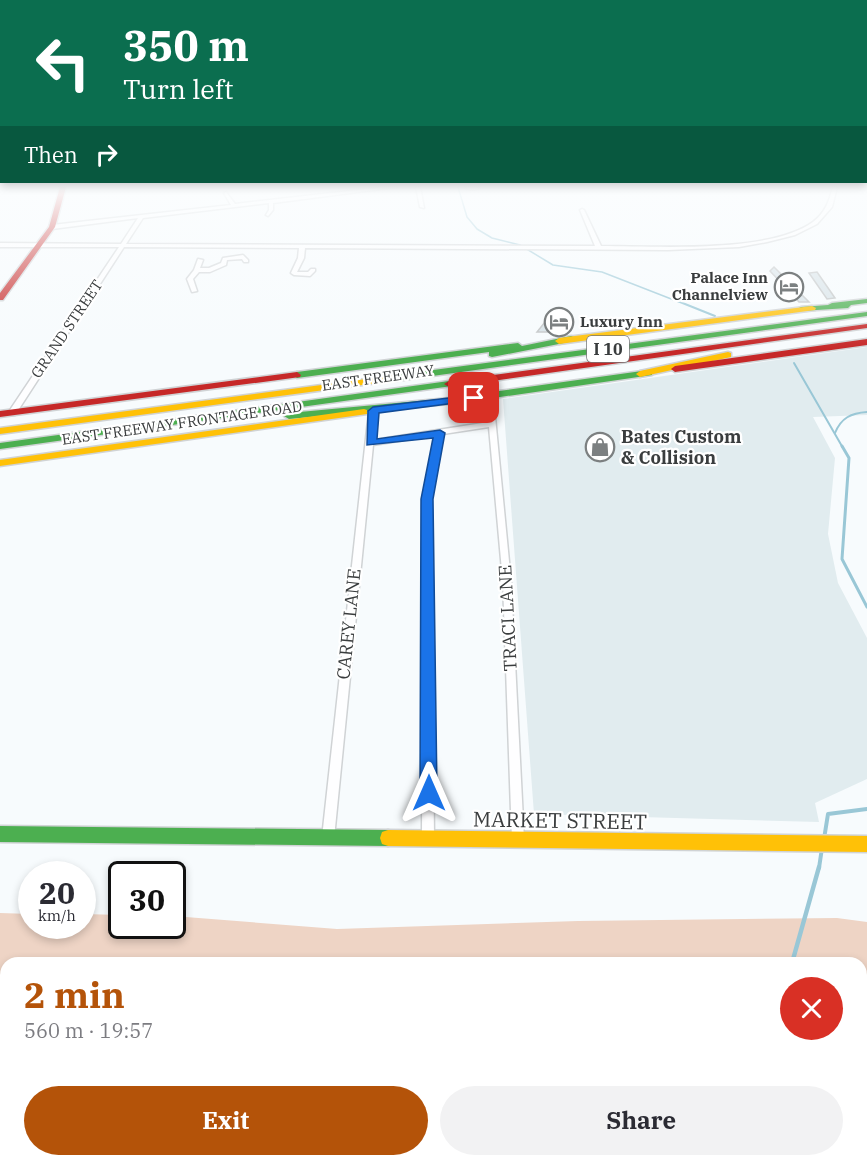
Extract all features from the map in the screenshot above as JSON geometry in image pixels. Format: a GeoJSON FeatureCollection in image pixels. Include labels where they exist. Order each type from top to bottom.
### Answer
{"type":"FeatureCollection","features":[{"type":"Feature","properties":{"kind":"main road"},"geometry":{"type":"LineString","coordinates":[[0,298],[42,241]]}},
{"type":"Feature","properties":{"kind":"main road","name":"EAST FREEWAY FRONTAGE ROAD"},"geometry":{"type":"LineString","coordinates":[[6,413],[867,301]]}},
{"type":"Feature","properties":{"kind":"main road"},"geometry":{"type":"LineString","coordinates":[[801,309],[867,305]]}},
{"type":"Feature","properties":{"kind":"main road"},"geometry":{"type":"LineString","coordinates":[[640,374],[866,322]]}},
{"type":"Feature","properties":{"kind":"main road","name":"EAST FREEWAY"},"geometry":{"type":"LineString","coordinates":[[0,431],[350,383],[866,322]]}},
{"type":"Feature","properties":{"kind":"main road","name":"EAST FREEWAY"},"geometry":{"type":"LineString","coordinates":[[0,446],[866,322]]}},
{"type":"Feature","properties":{"kind":"main road"},"geometry":{"type":"LineString","coordinates":[[350,383],[385,374],[571,339]]}},
{"type":"Feature","properties":{"kind":"main road","name":"EAST FREEWAY FRONTAGE ROAD"},"geometry":{"type":"LineString","coordinates":[[0,463],[867,342]]}},
{"type":"Feature","properties":{"kind":"main road"},"geometry":{"type":"LineString","coordinates":[[85,434],[459,400]]}},
{"type":"Feature","properties":{"kind":"main road","name":"MARKET STREET"},"geometry":{"type":"LineString","coordinates":[[0,834],[867,844]]}},
{"type":"Feature","properties":{"kind":"street","name":"GRAND STREET"},"geometry":{"type":"LineString","coordinates":[[6,413],[125,241]]}},
{"type":"Feature","properties":{"kind":"street"},"geometry":{"type":"LineString","coordinates":[[596,241],[599,248]]}},
{"type":"Feature","properties":{"kind":"street"},"geometry":{"type":"LineString","coordinates":[[0,245],[599,248],[722,247],[758,241]]}},
{"type":"Feature","properties":{"kind":"street"},"geometry":{"type":"LineString","coordinates":[[222,246],[226,253]]}},
{"type":"Feature","properties":{"kind":"street"},"geometry":{"type":"LineString","coordinates":[[236,257],[240,252],[240,246]]}},
{"type":"Feature","properties":{"kind":"street"},"geometry":{"type":"LineString","coordinates":[[302,247],[301,258],[294,273],[310,274],[313,270]]}},
{"type":"Feature","properties":{"kind":"street"},"geometry":{"type":"LineString","coordinates":[[197,270],[210,270],[224,264],[225,259],[243,257],[246,261]]}},
{"type":"Feature","properties":{"kind":"street"},"geometry":{"type":"LineString","coordinates":[[194,291],[190,279],[197,270],[200,260]]}},
{"type":"Feature","properties":{"kind":"street","name":"TRACI LANE"},"geometry":{"type":"LineString","coordinates":[[490,396],[507,582],[518,840]]}},
{"type":"Feature","properties":{"kind":"street","name":"CAREY LANE"},"geometry":{"type":"LineString","coordinates":[[328,838],[373,411]]}},
{"type":"Feature","properties":{"kind":"street"},"geometry":{"type":"LineString","coordinates":[[370,443],[493,424]]}},
{"type":"Feature","properties":{"kind":"street"},"geometry":{"type":"LineString","coordinates":[[428,839],[427,499],[440,433]]}},
{"type":"Feature","properties":{"kind":"shaded area"},"geometry":{"type":"Polygon","coordinates":[[[867,347],[867,415],[813,417],[835,458],[828,534],[838,583],[867,638],[867,779],[815,803],[819,822],[534,814],[503,399],[867,347]]]}},
{"type":"Feature","properties":{"kind":"shaded area"},"geometry":{"type":"Polygon","coordinates":[[[0,913],[18,914],[18,939],[96,939],[96,914],[108,915],[108,939],[186,939],[186,917],[337,929],[578,921],[837,918],[867,922],[867,957],[0,957],[0,913]]]}},
{"type":"Feature","properties":{"kind":"building"},"geometry":{"type":"Polygon","coordinates":[[[774,267],[809,302],[799,302],[770,271],[774,267]]]}},
{"type":"Feature","properties":{"kind":"building"},"geometry":{"type":"Polygon","coordinates":[[[817,272],[835,298],[827,299],[809,273],[817,272]]]}},
{"type":"Feature","properties":{"kind":"building","name":"Luxury Inn"},"geometry":{"type":"Polygon","coordinates":[[[553,312],[562,312],[566,332],[537,332],[553,312]]]}},
{"type":"Feature","properties":{"kind":"waterway"},"geometry":{"type":"LineString","coordinates":[[506,241],[520,245],[553,265],[602,272],[679,302]]}},
{"type":"Feature","properties":{"kind":"waterway"},"geometry":{"type":"LineString","coordinates":[[675,300],[715,316]]}},
{"type":"Feature","properties":{"kind":"waterway"},"geometry":{"type":"LineString","coordinates":[[794,363],[843,448]]}},
{"type":"Feature","properties":{"kind":"waterway"},"geometry":{"type":"LineString","coordinates":[[835,433],[847,417],[867,412]]}},
{"type":"Feature","properties":{"kind":"waterway"},"geometry":{"type":"LineString","coordinates":[[842,446],[849,458],[842,559],[867,607]]}},
{"type":"Feature","properties":{"kind":"waterway"},"geometry":{"type":"LineString","coordinates":[[824,839],[828,814],[867,809]]}},
{"type":"Feature","properties":{"kind":"waterway"},"geometry":{"type":"LineString","coordinates":[[819,868],[822,848]]}},
{"type":"Feature","properties":{"kind":"waterway"},"geometry":{"type":"LineString","coordinates":[[794,957],[819,867]]}},
{"type":"Feature","properties":{"kind":"traffic: fast"},"geometry":{"type":"LineString","coordinates":[[832,305],[867,301]]}},
{"type":"Feature","properties":{"kind":"traffic: fast"},"geometry":{"type":"LineString","coordinates":[[801,309],[848,306]]}},
{"type":"Feature","properties":{"kind":"traffic: fast"},"geometry":{"type":"LineString","coordinates":[[396,378],[867,314]]}},
{"type":"Feature","properties":{"kind":"traffic: fast"},"geometry":{"type":"LineString","coordinates":[[492,354],[571,339]]}},
{"type":"Feature","properties":{"kind":"traffic: fast"},"geometry":{"type":"LineString","coordinates":[[297,375],[518,346]]}},
{"type":"Feature","properties":{"kind":"traffic: fast"},"geometry":{"type":"LineString","coordinates":[[449,401],[649,373]]}},
{"type":"Feature","properties":{"kind":"traffic: fast"},"geometry":{"type":"LineString","coordinates":[[0,446],[449,384]]}},
{"type":"Feature","properties":{"kind":"traffic: fast"},"geometry":{"type":"LineString","coordinates":[[289,416],[459,400]]}},
{"type":"Feature","properties":{"kind":"traffic: fast"},"geometry":{"type":"LineString","coordinates":[[0,834],[388,838]]}},
{"type":"Feature","properties":{"kind":"traffic: slow"},"geometry":{"type":"LineString","coordinates":[[559,341],[812,308]]}},
{"type":"Feature","properties":{"kind":"traffic: slow"},"geometry":{"type":"LineString","coordinates":[[640,374],[728,355]]}},
{"type":"Feature","properties":{"kind":"traffic: slow"},"geometry":{"type":"LineString","coordinates":[[0,431],[396,378]]}},
{"type":"Feature","properties":{"kind":"traffic: slow"},"geometry":{"type":"LineString","coordinates":[[0,463],[364,412]]}},
{"type":"Feature","properties":{"kind":"traffic: slow"},"geometry":{"type":"LineString","coordinates":[[388,838],[867,844]]}},
{"type":"Feature","properties":{"kind":"traffic: jam"},"geometry":{"type":"LineString","coordinates":[[0,298],[41,241]]}},
{"type":"Feature","properties":{"kind":"traffic: jam"},"geometry":{"type":"LineString","coordinates":[[449,384],[867,326]]}},
{"type":"Feature","properties":{"kind":"traffic: jam"},"geometry":{"type":"LineString","coordinates":[[675,369],[867,342]]}},
{"type":"Feature","properties":{"kind":"traffic: jam"},"geometry":{"type":"LineString","coordinates":[[0,414],[297,375]]}},
{"type":"Feature","properties":{"kind":"place","name":"Palace Inn Channelview"},"geometry":{"type":"Point","coordinates":[789,287]}},
{"type":"Feature","properties":{"kind":"place","name":"Luxury Inn"},"geometry":{"type":"Point","coordinates":[559,322]}},
{"type":"Feature","properties":{"kind":"place","name":"Bates Custom & Collision"},"geometry":{"type":"Point","coordinates":[600,447]}},
{"type":"Feature","properties":{"kind":"route"},"geometry":{"type":"LineString","coordinates":[[429,793],[427,499],[440,433],[370,443],[373,411],[474,398]]}}]}
